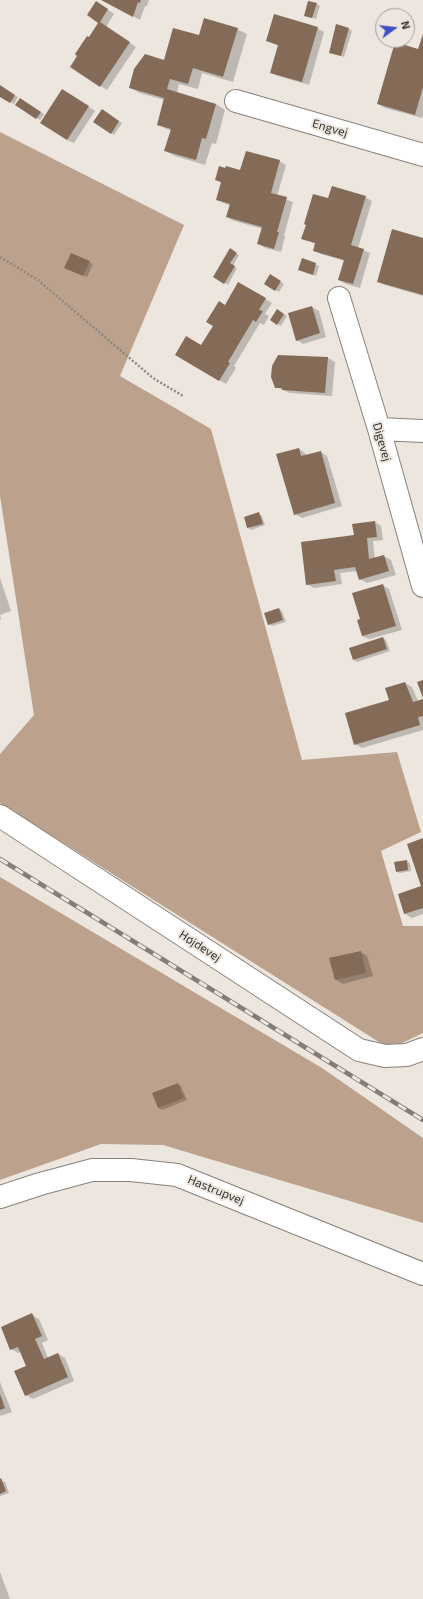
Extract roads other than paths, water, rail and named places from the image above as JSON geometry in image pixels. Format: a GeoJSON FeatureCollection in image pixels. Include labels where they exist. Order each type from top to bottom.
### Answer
{"type":"FeatureCollection","features":[{"type":"Feature","properties":{"kind":"street","name":"Engvej"},"geometry":{"type":"LineString","coordinates":[[236,101],[423,155]]}},
{"type":"Feature","properties":{"kind":"street","name":"Digevej"},"geometry":{"type":"LineString","coordinates":[[339,298],[379,429],[423,586]]}},
{"type":"Feature","properties":{"kind":"street"},"geometry":{"type":"LineString","coordinates":[[379,429],[423,431]]}},
{"type":"Feature","properties":{"kind":"street","name":"Højdevej"},"geometry":{"type":"LineString","coordinates":[[0,816],[360,1050],[385,1056],[415,1052]]}},
{"type":"Feature","properties":{"kind":"street","name":"Hastrupvej"},"geometry":{"type":"LineString","coordinates":[[0,1197],[40,1184],[92,1170],[131,1170],[177,1175],[423,1274]]}},
{"type":"Feature","properties":{"kind":"railway"},"geometry":{"type":"LineString","coordinates":[[0,859],[423,1120]]}}]}
